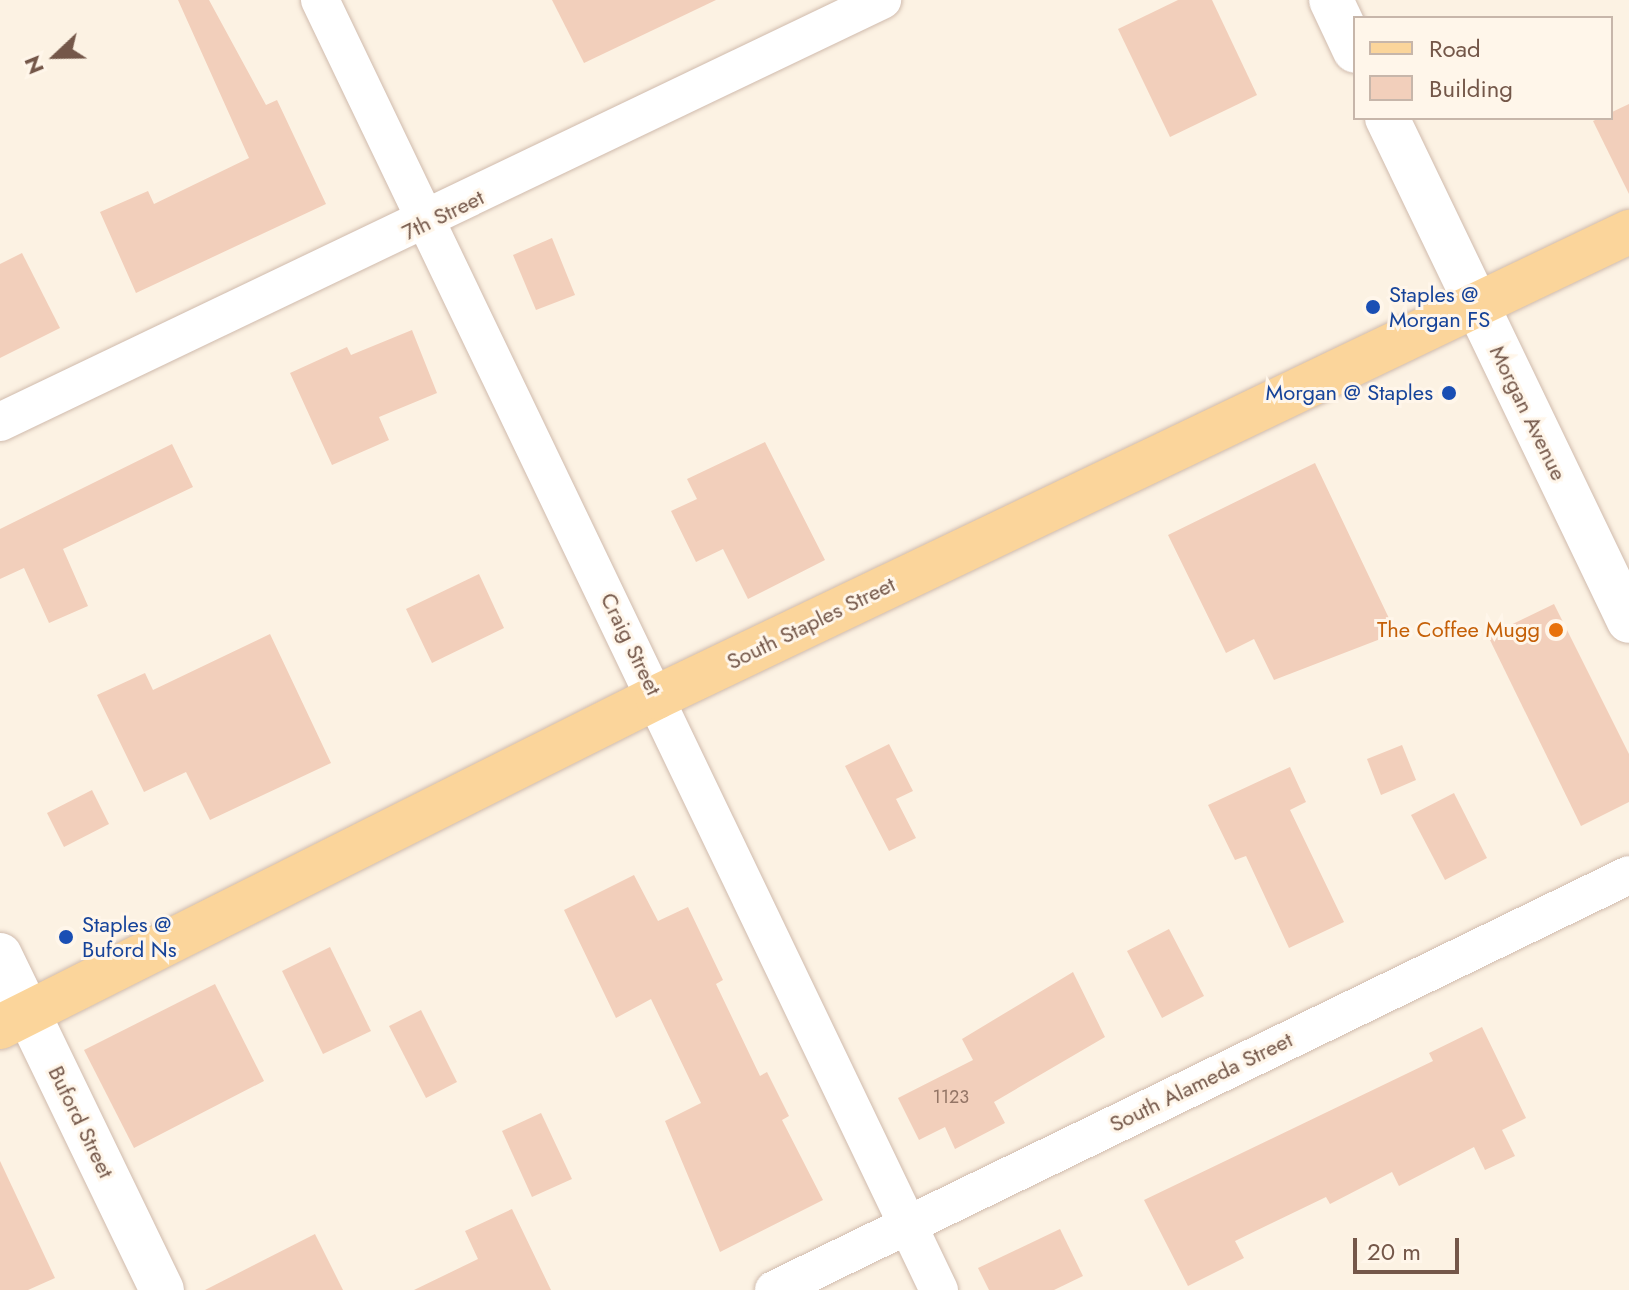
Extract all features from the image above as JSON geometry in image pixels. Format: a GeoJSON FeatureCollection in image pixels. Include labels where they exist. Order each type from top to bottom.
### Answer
{"type":"FeatureCollection","features":[{"type":"Feature","properties":{"kind":"main road"},"geometry":{"type":"LineString","coordinates":[[1331,0],[1353,47]]}},
{"type":"Feature","properties":{"kind":"main road","name":"Morgan Avenue"},"geometry":{"type":"LineString","coordinates":[[1388,120],[1474,305],[1629,621]]}},
{"type":"Feature","properties":{"kind":"main road","name":"South Staples Street"},"geometry":{"type":"LineString","coordinates":[[14,1021],[657,697],[1629,232]]}},
{"type":"Feature","properties":{"kind":"main road","name":"Buford Street"},"geometry":{"type":"LineString","coordinates":[[0,955],[14,1021],[162,1290]]}},
{"type":"Feature","properties":{"kind":"street","name":"Craig Street"},"geometry":{"type":"LineString","coordinates":[[320,0],[939,1290]]}},
{"type":"Feature","properties":{"kind":"street","name":"7th Street"},"geometry":{"type":"LineString","coordinates":[[0,422],[426,223],[882,0]]}},
{"type":"Feature","properties":{"kind":"street","name":"South Alameda Street"},"geometry":{"type":"LineString","coordinates":[[774,1290],[1629,875]]}},
{"type":"Feature","properties":{"kind":"building"},"geometry":{"type":"Polygon","coordinates":[[[178,0],[209,0],[266,105],[277,100],[326,204],[136,293],[100,212],[148,191],[154,204],[249,158],[178,0]]]}},
{"type":"Feature","properties":{"kind":"building"},"geometry":{"type":"Polygon","coordinates":[[[552,0],[716,0],[584,63],[552,0]]]}},
{"type":"Feature","properties":{"kind":"building"},"geometry":{"type":"Polygon","coordinates":[[[1178,0],[1212,0],[1257,95],[1170,137],[1118,29],[1178,0]]]}},
{"type":"Feature","properties":{"kind":"building"},"geometry":{"type":"Polygon","coordinates":[[[1629,104],[1629,194],[1593,121],[1613,120],[1613,112],[1629,104]]]}},
{"type":"Feature","properties":{"kind":"building"},"geometry":{"type":"Polygon","coordinates":[[[552,238],[575,295],[536,310],[513,255],[552,238]]]}},
{"type":"Feature","properties":{"kind":"building"},"geometry":{"type":"Polygon","coordinates":[[[22,253],[60,328],[0,358],[0,264],[22,253]]]}},
{"type":"Feature","properties":{"kind":"building"},"geometry":{"type":"Polygon","coordinates":[[[412,330],[437,393],[379,417],[389,440],[332,465],[290,373],[347,347],[351,355],[412,330]]]}},
{"type":"Feature","properties":{"kind":"building"},"geometry":{"type":"Polygon","coordinates":[[[765,442],[825,560],[748,599],[723,549],[696,562],[671,511],[697,499],[687,479],[765,442]]]}},
{"type":"Feature","properties":{"kind":"building"},"geometry":{"type":"Polygon","coordinates":[[[172,444],[193,487],[63,549],[88,606],[49,623],[24,568],[0,579],[0,529],[172,444]]]}},
{"type":"Feature","properties":{"kind":"building"},"geometry":{"type":"Polygon","coordinates":[[[1315,463],[1396,633],[1274,680],[1254,639],[1226,653],[1168,535],[1315,463]]]}},
{"type":"Feature","properties":{"kind":"building"},"geometry":{"type":"Polygon","coordinates":[[[479,574],[504,628],[432,663],[406,609],[479,574]]]}},
{"type":"Feature","properties":{"kind":"building"},"geometry":{"type":"Polygon","coordinates":[[[1554,604],[1629,754],[1629,802],[1581,826],[1488,636],[1554,604]]]}},
{"type":"Feature","properties":{"kind":"building"},"geometry":{"type":"Polygon","coordinates":[[[270,634],[331,763],[210,820],[186,772],[144,792],[97,695],[145,673],[153,690],[270,634]]]}},
{"type":"Feature","properties":{"kind":"building"},"geometry":{"type":"Polygon","coordinates":[[[889,744],[913,791],[896,799],[916,838],[889,851],[845,766],[889,744]]]}},
{"type":"Feature","properties":{"kind":"building"},"geometry":{"type":"Polygon","coordinates":[[[1402,745],[1416,780],[1381,795],[1367,759],[1402,745]]]}},
{"type":"Feature","properties":{"kind":"building"},"geometry":{"type":"Polygon","coordinates":[[[1290,767],[1306,802],[1290,810],[1344,922],[1289,948],[1246,856],[1235,860],[1208,805],[1290,767]]]}},
{"type":"Feature","properties":{"kind":"building"},"geometry":{"type":"Polygon","coordinates":[[[92,790],[109,824],[64,847],[47,813],[92,790]]]}},
{"type":"Feature","properties":{"kind":"building"},"geometry":{"type":"Polygon","coordinates":[[[1454,793],[1487,858],[1445,880],[1411,815],[1454,793]]]}},
{"type":"Feature","properties":{"kind":"building"},"geometry":{"type":"Polygon","coordinates":[[[634,875],[658,921],[688,907],[723,980],[716,984],[760,1076],[767,1072],[789,1116],[782,1120],[823,1200],[720,1252],[665,1121],[701,1103],[651,999],[616,1018],[564,910],[634,875]]]}},
{"type":"Feature","properties":{"kind":"building"},"geometry":{"type":"Polygon","coordinates":[[[1169,929],[1204,996],[1162,1018],[1127,951],[1169,929]]]}},
{"type":"Feature","properties":{"kind":"building"},"geometry":{"type":"Polygon","coordinates":[[[330,947],[371,1031],[323,1054],[282,971],[330,947]]]}},
{"type":"Feature","properties":{"kind":"building"},"geometry":{"type":"Polygon","coordinates":[[[1073,972],[1105,1037],[994,1102],[1005,1123],[955,1149],[945,1127],[919,1140],[898,1098],[973,1060],[962,1039],[1073,972]]]}},
{"type":"Feature","properties":{"kind":"building"},"geometry":{"type":"Polygon","coordinates":[[[215,984],[264,1081],[134,1148],[84,1050],[215,984]]]}},
{"type":"Feature","properties":{"kind":"building"},"geometry":{"type":"Polygon","coordinates":[[[421,1010],[457,1082],[426,1098],[389,1026],[421,1010]]]}},
{"type":"Feature","properties":{"kind":"building"},"geometry":{"type":"Polygon","coordinates":[[[1482,1027],[1526,1118],[1502,1130],[1515,1156],[1485,1170],[1474,1147],[1399,1186],[1392,1172],[1330,1204],[1326,1197],[1235,1241],[1244,1258],[1188,1286],[1144,1200],[1433,1061],[1429,1053],[1482,1027]]]}},
{"type":"Feature","properties":{"kind":"building"},"geometry":{"type":"Polygon","coordinates":[[[541,1113],[572,1179],[532,1197],[502,1131],[541,1113]]]}},
{"type":"Feature","properties":{"kind":"building"},"geometry":{"type":"Polygon","coordinates":[[[0,1161],[55,1278],[28,1290],[0,1290],[0,1161]]]}},
{"type":"Feature","properties":{"kind":"building"},"geometry":{"type":"Polygon","coordinates":[[[512,1209],[551,1290],[414,1290],[478,1259],[465,1231],[512,1209]]]}},
{"type":"Feature","properties":{"kind":"building"},"geometry":{"type":"Polygon","coordinates":[[[1060,1229],[1083,1276],[1054,1290],[989,1290],[978,1268],[1060,1229]]]}},
{"type":"Feature","properties":{"kind":"building"},"geometry":{"type":"Polygon","coordinates":[[[315,1234],[343,1290],[205,1290],[315,1234]]]}},
{"type":"Feature","properties":{"kind":"place","name":"Staples @ Morgan FS"},"geometry":{"type":"Point","coordinates":[1373,307]}},
{"type":"Feature","properties":{"kind":"place","name":"Morgan @ Staples"},"geometry":{"type":"Point","coordinates":[1449,393]}},
{"type":"Feature","properties":{"kind":"place","name":"The Coffee Mugg"},"geometry":{"type":"Point","coordinates":[1556,630]}},
{"type":"Feature","properties":{"kind":"place","name":"Staples @ Buford Ns"},"geometry":{"type":"Point","coordinates":[66,937]}}]}
